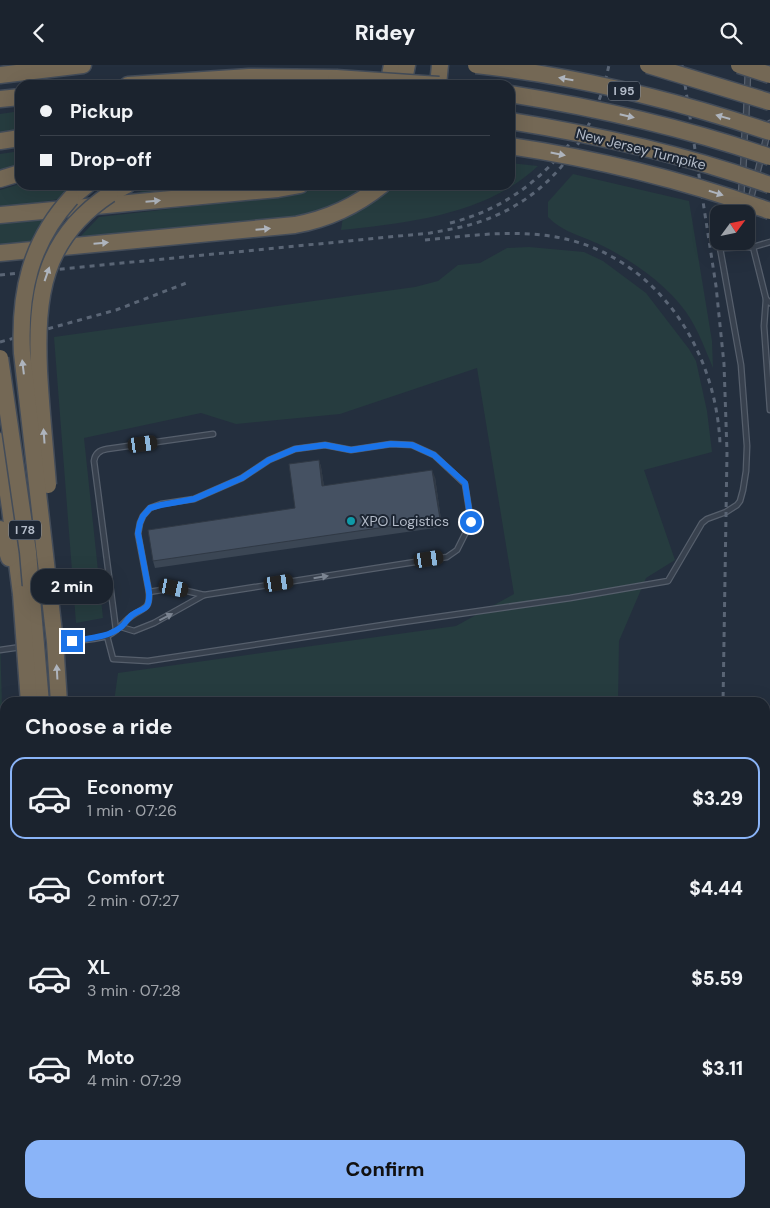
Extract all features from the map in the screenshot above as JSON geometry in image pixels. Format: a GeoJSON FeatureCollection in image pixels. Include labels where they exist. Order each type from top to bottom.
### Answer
{"type":"FeatureCollection","features":[{"type":"Feature","properties":{"kind":"highway"},"geometry":{"type":"LineString","coordinates":[[0,75],[83,65]]}},
{"type":"Feature","properties":{"kind":"highway"},"geometry":{"type":"LineString","coordinates":[[389,80],[392,65]]}},
{"type":"Feature","properties":{"kind":"highway"},"geometry":{"type":"LineString","coordinates":[[404,80],[407,65]]}},
{"type":"Feature","properties":{"kind":"highway"},"geometry":{"type":"LineString","coordinates":[[439,80],[440,65]]}},
{"type":"Feature","properties":{"kind":"highway","name":"I 95"},"geometry":{"type":"LineString","coordinates":[[476,65],[546,75],[615,89],[700,110],[770,132]]}},
{"type":"Feature","properties":{"kind":"highway","name":"I 95"},"geometry":{"type":"LineString","coordinates":[[648,65],[770,101]]}},
{"type":"Feature","properties":{"kind":"highway"},"geometry":{"type":"LineString","coordinates":[[738,65],[770,75]]}},
{"type":"Feature","properties":{"kind":"highway"},"geometry":{"type":"LineString","coordinates":[[209,80],[241,78],[336,78],[365,80]]}},
{"type":"Feature","properties":{"kind":"highway","name":"New Jersey Turnpike"},"geometry":{"type":"LineString","coordinates":[[515,95],[633,118],[708,137],[770,157]]}},
{"type":"Feature","properties":{"kind":"highway"},"geometry":{"type":"LineString","coordinates":[[0,99],[15,98]]}},
{"type":"Feature","properties":{"kind":"highway","name":"New Jersey Turnpike"},"geometry":{"type":"LineString","coordinates":[[515,122],[629,144],[711,166],[770,185]]}},
{"type":"Feature","properties":{"kind":"highway"},"geometry":{"type":"LineString","coordinates":[[0,141],[15,139]]}},
{"type":"Feature","properties":{"kind":"highway"},"geometry":{"type":"LineString","coordinates":[[515,147],[576,157],[648,174],[770,211]]}},
{"type":"Feature","properties":{"kind":"highway"},"geometry":{"type":"LineString","coordinates":[[0,179],[15,174]]}},
{"type":"Feature","properties":{"kind":"highway"},"geometry":{"type":"LineString","coordinates":[[58,697],[22,353],[21,320],[26,284],[34,255],[50,225],[72,198],[81,190]]}},
{"type":"Feature","properties":{"kind":"highway"},"geometry":{"type":"LineString","coordinates":[[52,643],[56,606],[40,385],[39,309],[46,275],[60,246],[80,218],[118,190]]}},
{"type":"Feature","properties":{"kind":"highway"},"geometry":{"type":"LineString","coordinates":[[0,215],[267,190]]}},
{"type":"Feature","properties":{"kind":"highway"},"geometry":{"type":"LineString","coordinates":[[0,253],[295,225],[317,220],[345,209],[374,190]]}},
{"type":"Feature","properties":{"kind":"highway","name":"I 78"},"geometry":{"type":"LineString","coordinates":[[0,358],[28,552],[40,697]]}},
{"type":"Feature","properties":{"kind":"highway","name":"I 78"},"geometry":{"type":"LineString","coordinates":[[0,441],[20,594],[29,697]]}},
{"type":"Feature","properties":{"kind":"highway"},"geometry":{"type":"LineString","coordinates":[[0,529],[20,594]]}},
{"type":"Feature","properties":{"kind":"lane"},"geometry":{"type":"LineString","coordinates":[[741,204],[748,65]]}},
{"type":"Feature","properties":{"kind":"lane"},"geometry":{"type":"LineString","coordinates":[[749,205],[770,123]]}},
{"type":"Feature","properties":{"kind":"lane"},"geometry":{"type":"LineString","coordinates":[[755,246],[770,242]]}},
{"type":"Feature","properties":{"kind":"lane"},"geometry":{"type":"LineString","coordinates":[[107,636],[113,659],[148,661],[570,598],[668,581],[702,523],[707,519],[732,509],[740,501],[744,490],[747,446],[741,365],[720,250]]}},
{"type":"Feature","properties":{"kind":"lane"},"geometry":{"type":"LineString","coordinates":[[754,250],[768,301],[764,326],[770,410]]}},
{"type":"Feature","properties":{"kind":"lane"},"geometry":{"type":"LineString","coordinates":[[116,630],[95,457],[98,452],[108,449],[213,434]]}},
{"type":"Feature","properties":{"kind":"lane"},"geometry":{"type":"LineString","coordinates":[[52,643],[107,636],[121,627],[132,615],[145,609],[149,601],[149,592],[138,533],[143,516],[150,508],[194,499],[242,478],[269,460],[295,449],[325,445],[351,450],[391,444],[412,445],[434,455],[465,483],[471,522],[457,550],[447,557],[204,595],[154,623],[134,631],[121,627]]}},
{"type":"Feature","properties":{"kind":"lane"},"geometry":{"type":"LineString","coordinates":[[149,592],[174,588],[204,595]]}},
{"type":"Feature","properties":{"kind":"lane"},"geometry":{"type":"LineString","coordinates":[[0,650],[39,645]]}},
{"type":"Feature","properties":{"kind":"green space"},"geometry":{"type":"Polygon","coordinates":[[[15,112],[15,130],[0,132],[0,114],[15,112]]]}},
{"type":"Feature","properties":{"kind":"green space"},"geometry":{"type":"Polygon","coordinates":[[[15,152],[15,166],[0,170],[0,154],[15,152]]]}},
{"type":"Feature","properties":{"kind":"green space"},"geometry":{"type":"Polygon","coordinates":[[[515,164],[538,166],[515,184],[515,164]]]}},
{"type":"Feature","properties":{"kind":"green space"},"geometry":{"type":"Polygon","coordinates":[[[573,174],[689,201],[712,341],[713,368],[701,339],[686,312],[660,284],[616,253],[598,243],[568,231],[548,217],[548,202],[573,174]]]}},
{"type":"Feature","properties":{"kind":"green space"},"geometry":{"type":"Polygon","coordinates":[[[15,186],[15,190],[72,190],[59,199],[0,209],[0,190],[15,186]]]}},
{"type":"Feature","properties":{"kind":"green space"},"geometry":{"type":"Polygon","coordinates":[[[145,190],[180,190],[136,193],[145,190]]]}},
{"type":"Feature","properties":{"kind":"green space"},"geometry":{"type":"Polygon","coordinates":[[[308,190],[362,190],[337,203],[301,216],[78,239],[99,217],[292,195],[308,190]]]}},
{"type":"Feature","properties":{"kind":"green space"},"geometry":{"type":"Polygon","coordinates":[[[385,190],[504,190],[471,205],[446,213],[393,224],[341,230],[343,217],[385,190]]]}},
{"type":"Feature","properties":{"kind":"green space"},"geometry":{"type":"Polygon","coordinates":[[[47,219],[32,244],[0,247],[0,224],[47,219]]]}},
{"type":"Feature","properties":{"kind":"green space"},"geometry":{"type":"Polygon","coordinates":[[[529,247],[584,252],[603,261],[646,293],[696,361],[707,411],[712,452],[644,470],[675,560],[646,578],[619,641],[618,697],[115,697],[118,673],[456,626],[514,594],[477,368],[340,414],[236,424],[201,413],[84,438],[103,618],[76,623],[54,337],[415,287],[438,281],[458,265],[480,263],[507,248],[529,247]]]}},
{"type":"Feature","properties":{"kind":"green space"},"geometry":{"type":"Polygon","coordinates":[[[0,638],[2,697],[0,697],[0,638]]]}},
{"type":"Feature","properties":{"kind":"building","name":"XPO Logistics"},"geometry":{"type":"Polygon","coordinates":[[[319,460],[322,486],[432,470],[440,519],[153,561],[148,530],[295,508],[289,464],[319,460]]]}},
{"type":"Feature","properties":{"kind":"railway"},"geometry":{"type":"LineString","coordinates":[[0,275],[430,233],[463,227],[482,221],[507,210],[530,196],[566,160],[581,139],[593,116],[609,65]]}},
{"type":"Feature","properties":{"kind":"railway"},"geometry":{"type":"LineString","coordinates":[[682,65],[716,286],[724,364],[727,452],[723,697]]}},
{"type":"Feature","properties":{"kind":"railway"},"geometry":{"type":"LineString","coordinates":[[450,223],[489,209],[523,189],[553,163],[579,131]]}},
{"type":"Feature","properties":{"kind":"railway"},"geometry":{"type":"LineString","coordinates":[[425,240],[488,234],[534,234],[587,245],[619,261],[648,283],[672,309],[692,339],[706,372],[716,408],[720,444]]}},
{"type":"Feature","properties":{"kind":"railway"},"geometry":{"type":"LineString","coordinates":[[0,342],[116,310],[189,282]]}},
{"type":"Feature","properties":{"kind":"place","name":"XPO Logistics"},"geometry":{"type":"Point","coordinates":[351,521]}},
{"type":"Feature","properties":{"kind":"route"},"geometry":{"type":"LineString","coordinates":[[72,641],[107,636],[121,627],[132,615],[145,609],[149,601],[149,592],[138,533],[143,516],[150,508],[194,499],[242,478],[269,460],[295,449],[325,445],[351,450],[391,444],[412,445],[434,455],[465,483],[471,522]]}}]}
